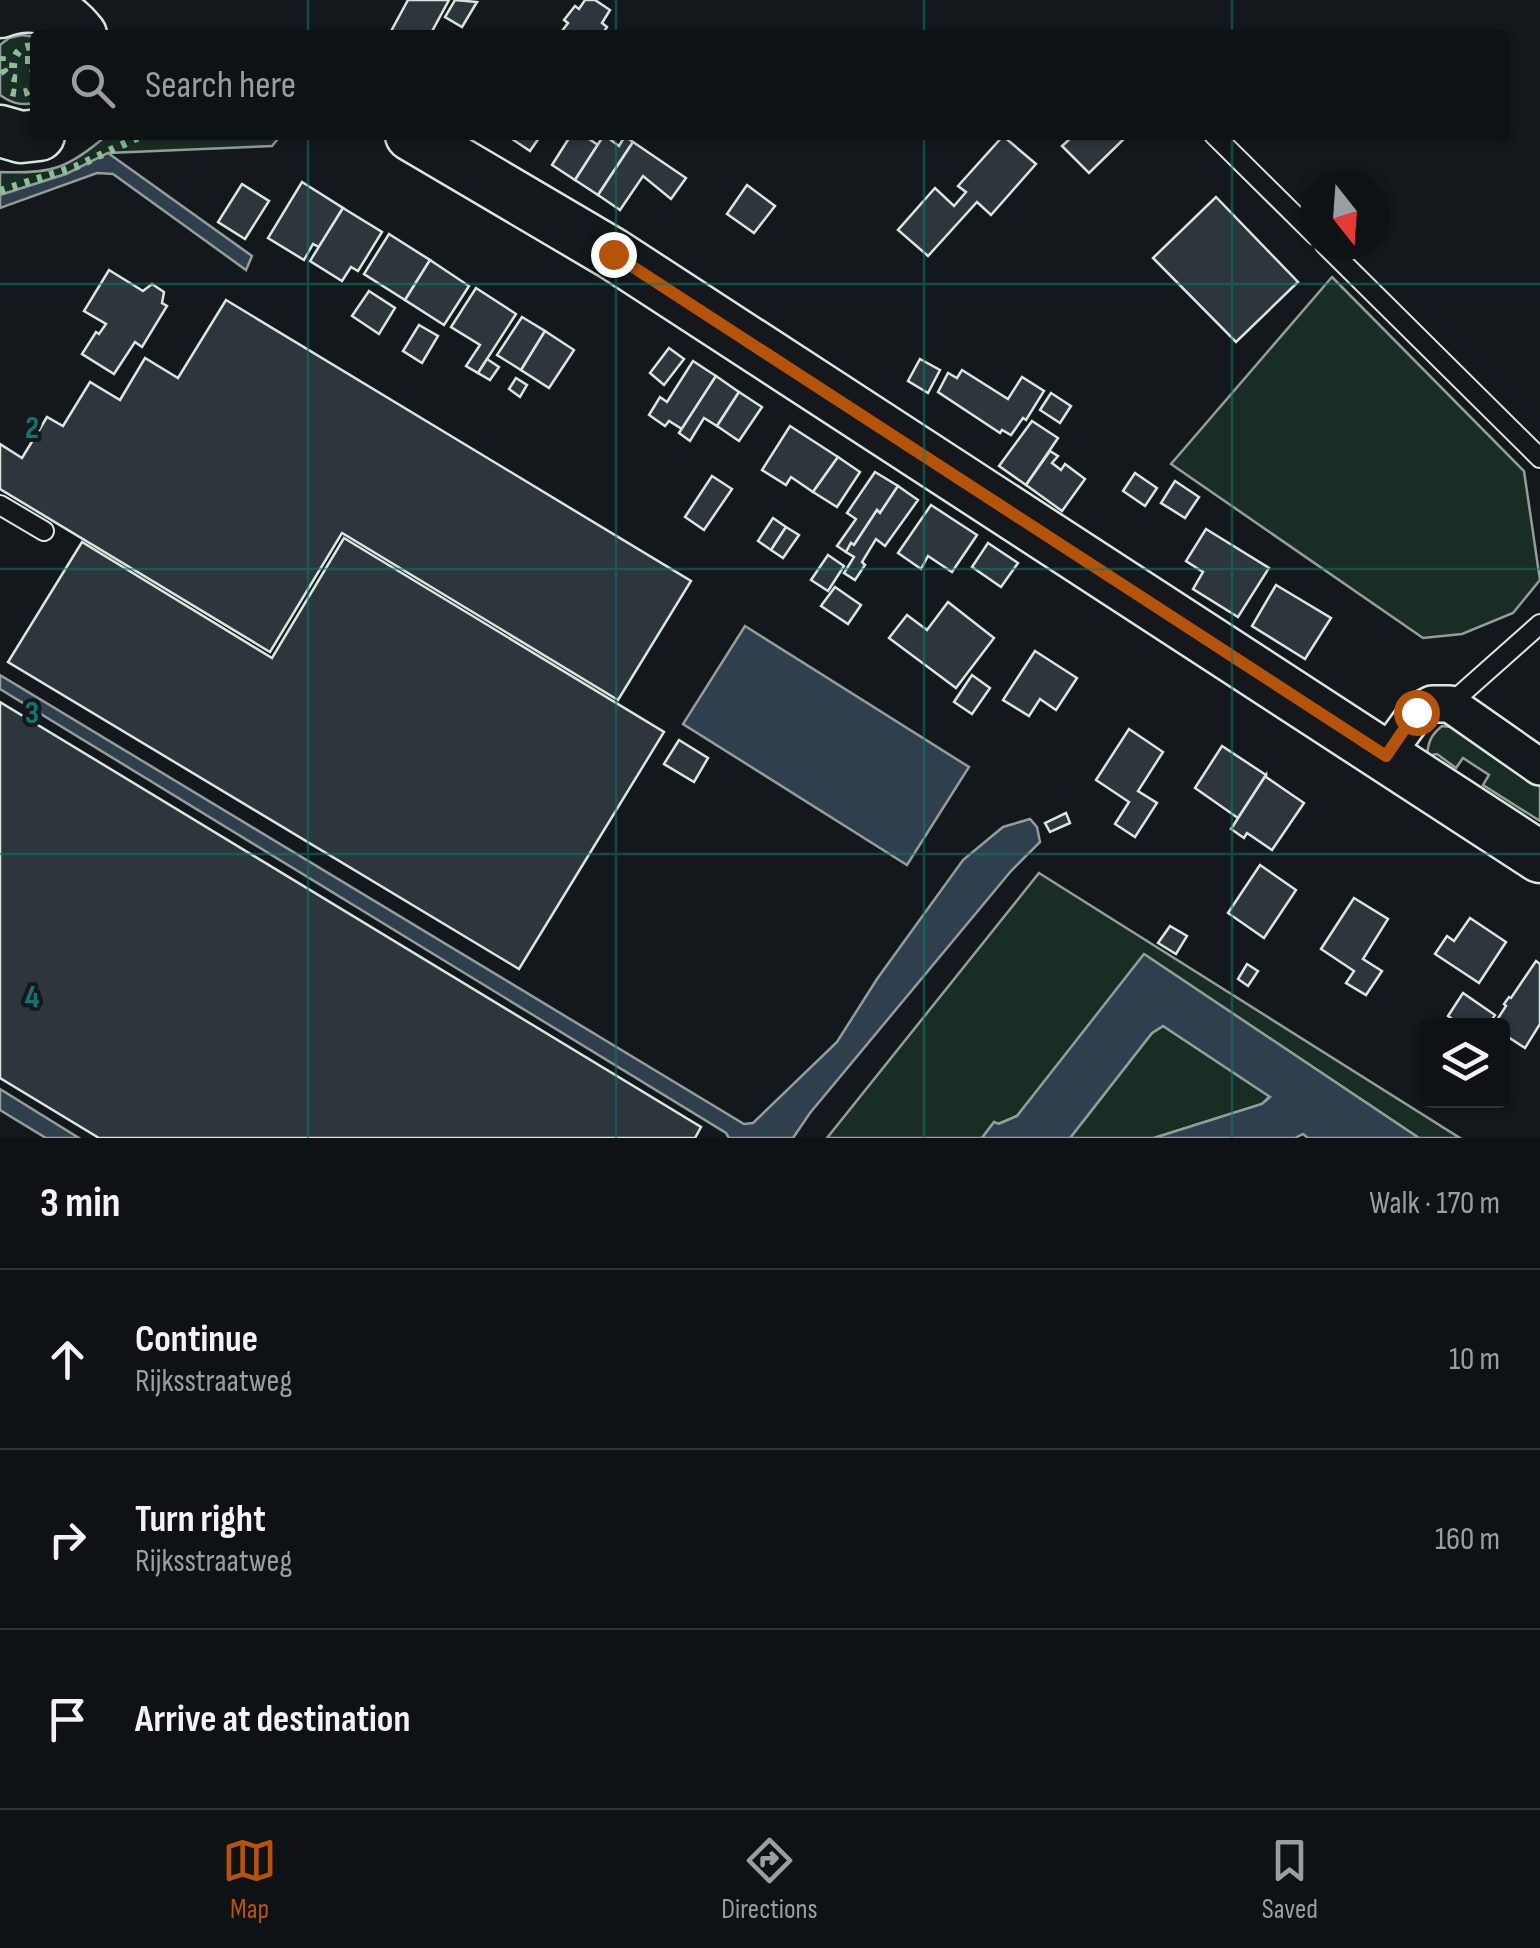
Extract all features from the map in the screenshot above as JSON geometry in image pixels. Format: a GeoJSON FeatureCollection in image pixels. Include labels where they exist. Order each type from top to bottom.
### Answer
{"type":"FeatureCollection","features":[{"type":"Feature","properties":{"kind":"street"},"geometry":{"type":"LineString","coordinates":[[12,6],[55,12],[76,30]]}},
{"type":"Feature","properties":{"kind":"street"},"geometry":{"type":"LineString","coordinates":[[0,131],[30,136]]}},
{"type":"Feature","properties":{"kind":"street"},"geometry":{"type":"LineString","coordinates":[[420,140],[613,254],[1540,857]]}},
{"type":"Feature","properties":{"kind":"street"},"geometry":{"type":"LineString","coordinates":[[1386,756],[1416,712],[1432,704],[1450,704],[1540,767]]}},
{"type":"Feature","properties":{"kind":"lane"},"geometry":{"type":"LineString","coordinates":[[1219,140],[1300,220]]}},
{"type":"Feature","properties":{"kind":"lane"},"geometry":{"type":"LineString","coordinates":[[1340,260],[1540,458]]}},
{"type":"Feature","properties":{"kind":"lane"},"geometry":{"type":"LineString","coordinates":[[0,505],[44,531]]}},
{"type":"Feature","properties":{"kind":"lane"},"geometry":{"type":"LineString","coordinates":[[1450,704],[1540,624]]}},
{"type":"Feature","properties":{"kind":"green space"},"geometry":{"type":"Polygon","coordinates":[[[30,36],[30,104],[16,103],[0,95],[0,45],[9,38],[30,36]]]}},
{"type":"Feature","properties":{"kind":"green space"},"geometry":{"type":"Polygon","coordinates":[[[100,140],[277,140],[272,146],[108,153],[66,174],[0,195],[0,172],[46,170],[81,155],[100,140]]]}},
{"type":"Feature","properties":{"kind":"green space"},"geometry":{"type":"Polygon","coordinates":[[[1332,277],[1524,471],[1540,580],[1513,613],[1462,634],[1423,638],[1171,464],[1332,277]]]}},
{"type":"Feature","properties":{"kind":"green space"},"geometry":{"type":"Polygon","coordinates":[[[1442,726],[1452,727],[1540,782],[1540,821],[1483,785],[1489,775],[1463,758],[1456,768],[1437,754],[1427,756],[1431,739],[1442,726]]]}},
{"type":"Feature","properties":{"kind":"green space"},"geometry":{"type":"Polygon","coordinates":[[[1039,873],[1460,1138],[1419,1138],[1145,955],[1017,1116],[994,1122],[982,1138],[827,1138],[1039,873]]]}},
{"type":"Feature","properties":{"kind":"green space"},"geometry":{"type":"Polygon","coordinates":[[[1163,1026],[1270,1096],[1262,1104],[1154,1138],[1070,1138],[1152,1033],[1163,1026]]]}},
{"type":"Feature","properties":{"kind":"water"},"geometry":{"type":"Polygon","coordinates":[[[108,153],[252,256],[246,270],[113,174],[97,173],[0,208],[0,195],[66,174],[108,153]]]}},
{"type":"Feature","properties":{"kind":"water"},"geometry":{"type":"Polygon","coordinates":[[[745,626],[969,767],[907,865],[683,724],[745,626]]]}},
{"type":"Feature","properties":{"kind":"water"},"geometry":{"type":"Polygon","coordinates":[[[0,675],[744,1124],[753,1123],[837,1042],[963,860],[1003,827],[1030,819],[1037,827],[1040,842],[1011,871],[793,1138],[729,1138],[0,689],[0,675]]]}},
{"type":"Feature","properties":{"kind":"water"},"geometry":{"type":"Polygon","coordinates":[[[1144,954],[1419,1138],[1308,1138],[1303,1134],[1295,1138],[1154,1138],[1262,1104],[1270,1097],[1163,1026],[1152,1033],[1070,1138],[982,1138],[994,1122],[999,1124],[1017,1116],[1144,954]]]}},
{"type":"Feature","properties":{"kind":"water"},"geometry":{"type":"Polygon","coordinates":[[[0,1089],[79,1138],[46,1138],[0,1110],[0,1089]]]}},
{"type":"Feature","properties":{"kind":"building"},"geometry":{"type":"Polygon","coordinates":[[[408,0],[449,0],[433,30],[392,30],[408,0]]]}},
{"type":"Feature","properties":{"kind":"building"},"geometry":{"type":"Polygon","coordinates":[[[455,0],[477,2],[462,27],[445,17],[455,0]]]}},
{"type":"Feature","properties":{"kind":"building"},"geometry":{"type":"Polygon","coordinates":[[[585,0],[595,0],[610,10],[602,23],[605,30],[563,30],[568,23],[564,20],[575,6],[579,9],[585,0]]]}},
{"type":"Feature","properties":{"kind":"building"},"geometry":{"type":"Polygon","coordinates":[[[514,140],[538,140],[530,151],[514,140]]]}},
{"type":"Feature","properties":{"kind":"building"},"geometry":{"type":"Polygon","coordinates":[[[568,140],[590,140],[598,145],[575,180],[552,165],[568,140]]]}},
{"type":"Feature","properties":{"kind":"building"},"geometry":{"type":"Polygon","coordinates":[[[601,140],[611,140],[619,146],[623,140],[633,142],[598,195],[575,180],[601,140]]]}},
{"type":"Feature","properties":{"kind":"building"},"geometry":{"type":"Polygon","coordinates":[[[999,140],[1008,140],[1036,164],[991,215],[977,202],[928,256],[898,230],[935,188],[954,206],[966,192],[958,186],[999,140]]]}},
{"type":"Feature","properties":{"kind":"building"},"geometry":{"type":"Polygon","coordinates":[[[1069,140],[1123,140],[1089,173],[1062,146],[1069,140]]]}},
{"type":"Feature","properties":{"kind":"building"},"geometry":{"type":"Polygon","coordinates":[[[633,142],[686,178],[671,199],[643,176],[620,210],[598,195],[633,142]]]}},
{"type":"Feature","properties":{"kind":"building"},"geometry":{"type":"Polygon","coordinates":[[[302,182],[343,208],[319,247],[313,244],[304,260],[268,238],[302,182]]]}},
{"type":"Feature","properties":{"kind":"building"},"geometry":{"type":"Polygon","coordinates":[[[242,184],[269,201],[245,239],[218,222],[242,184]]]}},
{"type":"Feature","properties":{"kind":"building"},"geometry":{"type":"Polygon","coordinates":[[[747,185],[775,206],[754,233],[727,214],[747,185]]]}},
{"type":"Feature","properties":{"kind":"building"},"geometry":{"type":"Polygon","coordinates":[[[1216,197],[1298,282],[1236,342],[1153,258],[1216,197]]]}},
{"type":"Feature","properties":{"kind":"building"},"geometry":{"type":"Polygon","coordinates":[[[343,208],[382,232],[358,271],[351,267],[342,281],[310,261],[343,208]]]}},
{"type":"Feature","properties":{"kind":"building"},"geometry":{"type":"Polygon","coordinates":[[[389,234],[430,260],[405,300],[364,274],[389,234]]]}},
{"type":"Feature","properties":{"kind":"building"},"geometry":{"type":"Polygon","coordinates":[[[430,260],[469,286],[444,325],[405,300],[430,260]]]}},
{"type":"Feature","properties":{"kind":"building"},"geometry":{"type":"Polygon","coordinates":[[[109,270],[143,291],[152,284],[164,292],[162,303],[167,306],[142,347],[135,342],[114,374],[82,354],[106,324],[84,311],[109,270]]]}},
{"type":"Feature","properties":{"kind":"building"},"geometry":{"type":"Polygon","coordinates":[[[476,288],[516,314],[478,373],[466,366],[480,345],[451,327],[476,288]]]}},
{"type":"Feature","properties":{"kind":"building"},"geometry":{"type":"Polygon","coordinates":[[[369,291],[395,308],[379,334],[352,316],[369,291]]]}},
{"type":"Feature","properties":{"kind":"building"},"geometry":{"type":"Polygon","coordinates":[[[226,300],[691,581],[618,700],[342,533],[270,652],[0,489],[0,444],[22,458],[47,417],[63,426],[90,382],[120,400],[145,358],[178,378],[226,300]]]}},
{"type":"Feature","properties":{"kind":"building"},"geometry":{"type":"Polygon","coordinates":[[[522,317],[545,331],[521,370],[497,355],[522,317]]]}},
{"type":"Feature","properties":{"kind":"building"},"geometry":{"type":"Polygon","coordinates":[[[419,325],[438,336],[422,363],[403,351],[419,325]]]}},
{"type":"Feature","properties":{"kind":"building"},"geometry":{"type":"Polygon","coordinates":[[[545,331],[574,350],[549,388],[521,370],[545,331]]]}},
{"type":"Feature","properties":{"kind":"building"},"geometry":{"type":"Polygon","coordinates":[[[669,348],[684,359],[664,385],[650,373],[669,348]]]}},
{"type":"Feature","properties":{"kind":"building"},"geometry":{"type":"Polygon","coordinates":[[[487,359],[499,367],[490,380],[478,373],[487,359]]]}},
{"type":"Feature","properties":{"kind":"building"},"geometry":{"type":"Polygon","coordinates":[[[920,359],[940,370],[928,393],[908,381],[920,359]]]}},
{"type":"Feature","properties":{"kind":"building"},"geometry":{"type":"Polygon","coordinates":[[[693,361],[716,376],[682,429],[669,421],[665,426],[649,415],[660,397],[667,402],[693,361]]]}},
{"type":"Feature","properties":{"kind":"building"},"geometry":{"type":"Polygon","coordinates":[[[962,370],[1008,399],[1022,377],[1044,391],[1011,435],[1002,430],[1000,433],[938,392],[948,373],[957,378],[962,370]]]}},
{"type":"Feature","properties":{"kind":"building"},"geometry":{"type":"Polygon","coordinates":[[[716,376],[739,392],[717,426],[704,418],[690,441],[679,433],[716,376]]]}},
{"type":"Feature","properties":{"kind":"building"},"geometry":{"type":"Polygon","coordinates":[[[516,378],[527,385],[520,397],[509,389],[516,378]]]}},
{"type":"Feature","properties":{"kind":"building"},"geometry":{"type":"Polygon","coordinates":[[[739,392],[762,407],[739,441],[717,426],[739,392]]]}},
{"type":"Feature","properties":{"kind":"building"},"geometry":{"type":"Polygon","coordinates":[[[1051,393],[1071,406],[1060,423],[1040,410],[1051,393]]]}},
{"type":"Feature","properties":{"kind":"building"},"geometry":{"type":"Polygon","coordinates":[[[1032,421],[1058,438],[1026,485],[999,466],[1032,421]]]}},
{"type":"Feature","properties":{"kind":"building"},"geometry":{"type":"Polygon","coordinates":[[[790,426],[838,457],[813,492],[791,477],[786,485],[762,470],[790,426]]]}},
{"type":"Feature","properties":{"kind":"building"},"geometry":{"type":"Polygon","coordinates":[[[1050,451],[1058,456],[1052,463],[1061,470],[1065,464],[1085,479],[1062,511],[1026,485],[1050,451]]]}},
{"type":"Feature","properties":{"kind":"building"},"geometry":{"type":"Polygon","coordinates":[[[838,457],[860,472],[837,507],[813,492],[838,457]]]}},
{"type":"Feature","properties":{"kind":"building"},"geometry":{"type":"Polygon","coordinates":[[[875,472],[898,486],[846,552],[837,546],[856,519],[847,513],[875,472]]]}},
{"type":"Feature","properties":{"kind":"building"},"geometry":{"type":"Polygon","coordinates":[[[1135,473],[1157,488],[1145,506],[1123,491],[1135,473]]]}},
{"type":"Feature","properties":{"kind":"building"},"geometry":{"type":"Polygon","coordinates":[[[712,476],[732,489],[704,530],[685,517],[712,476]]]}},
{"type":"Feature","properties":{"kind":"building"},"geometry":{"type":"Polygon","coordinates":[[[1175,481],[1199,497],[1185,518],[1161,503],[1175,481]]]}},
{"type":"Feature","properties":{"kind":"building"},"geometry":{"type":"Polygon","coordinates":[[[898,486],[918,500],[885,546],[876,539],[855,580],[844,573],[854,557],[846,552],[898,486]]]}},
{"type":"Feature","properties":{"kind":"building"},"geometry":{"type":"Polygon","coordinates":[[[931,505],[977,535],[952,572],[928,556],[921,569],[898,553],[931,505]]]}},
{"type":"Feature","properties":{"kind":"building"},"geometry":{"type":"Polygon","coordinates":[[[773,518],[786,527],[771,550],[758,541],[773,518]]]}},
{"type":"Feature","properties":{"kind":"building"},"geometry":{"type":"Polygon","coordinates":[[[786,527],[799,535],[783,558],[771,550],[786,527]]]}},
{"type":"Feature","properties":{"kind":"building"},"geometry":{"type":"Polygon","coordinates":[[[1206,529],[1269,568],[1238,617],[1193,589],[1203,572],[1186,561],[1206,529]]]}},
{"type":"Feature","properties":{"kind":"building"},"geometry":{"type":"Polygon","coordinates":[[[344,538],[664,732],[519,969],[8,662],[82,542],[272,658],[344,538]]]}},
{"type":"Feature","properties":{"kind":"building"},"geometry":{"type":"Polygon","coordinates":[[[988,543],[1018,563],[1001,587],[972,567],[988,543]]]}},
{"type":"Feature","properties":{"kind":"building"},"geometry":{"type":"Polygon","coordinates":[[[828,555],[844,566],[828,591],[811,580],[828,555]]]}},
{"type":"Feature","properties":{"kind":"building"},"geometry":{"type":"Polygon","coordinates":[[[1276,585],[1331,618],[1305,659],[1252,626],[1276,585]]]}},
{"type":"Feature","properties":{"kind":"building"},"geometry":{"type":"Polygon","coordinates":[[[835,587],[861,605],[848,624],[821,606],[835,587]]]}},
{"type":"Feature","properties":{"kind":"building"},"geometry":{"type":"Polygon","coordinates":[[[948,602],[994,638],[956,688],[889,638],[907,615],[927,630],[948,602]]]}},
{"type":"Feature","properties":{"kind":"building"},"geometry":{"type":"Polygon","coordinates":[[[1035,651],[1077,678],[1056,710],[1040,699],[1029,716],[1003,700],[1035,651]]]}},
{"type":"Feature","properties":{"kind":"building"},"geometry":{"type":"Polygon","coordinates":[[[972,675],[990,688],[972,714],[954,702],[972,675]]]}},
{"type":"Feature","properties":{"kind":"building"},"geometry":{"type":"Polygon","coordinates":[[[0,702],[701,1127],[695,1138],[99,1138],[0,1078],[0,702]]]}},
{"type":"Feature","properties":{"kind":"building"},"geometry":{"type":"Polygon","coordinates":[[[1129,729],[1163,752],[1138,791],[1157,803],[1135,837],[1115,824],[1129,802],[1096,780],[1129,729]]]}},
{"type":"Feature","properties":{"kind":"building"},"geometry":{"type":"Polygon","coordinates":[[[679,740],[708,758],[694,782],[664,764],[679,740]]]}},
{"type":"Feature","properties":{"kind":"building"},"geometry":{"type":"Polygon","coordinates":[[[1222,746],[1266,775],[1238,818],[1195,788],[1222,746]]]}},
{"type":"Feature","properties":{"kind":"building"},"geometry":{"type":"Polygon","coordinates":[[[1266,775],[1304,803],[1272,850],[1247,833],[1244,838],[1231,829],[1266,775]]]}},
{"type":"Feature","properties":{"kind":"building"},"geometry":{"type":"Polygon","coordinates":[[[1066,813],[1070,823],[1050,832],[1045,823],[1066,813]]]}},
{"type":"Feature","properties":{"kind":"building"},"geometry":{"type":"Polygon","coordinates":[[[1260,865],[1296,890],[1264,938],[1228,913],[1260,865]]]}},
{"type":"Feature","properties":{"kind":"building"},"geometry":{"type":"Polygon","coordinates":[[[1354,898],[1388,919],[1363,959],[1382,971],[1366,995],[1346,983],[1354,971],[1321,949],[1354,898]]]}},
{"type":"Feature","properties":{"kind":"building"},"geometry":{"type":"Polygon","coordinates":[[[1470,918],[1506,942],[1479,983],[1435,954],[1447,936],[1454,941],[1470,918]]]}},
{"type":"Feature","properties":{"kind":"building"},"geometry":{"type":"Polygon","coordinates":[[[1170,926],[1187,936],[1176,954],[1158,943],[1170,926]]]}},
{"type":"Feature","properties":{"kind":"building"},"geometry":{"type":"Polygon","coordinates":[[[1536,961],[1540,964],[1540,1024],[1525,1048],[1510,1038],[1510,1018],[1498,1018],[1536,961]]]}},
{"type":"Feature","properties":{"kind":"building"},"geometry":{"type":"Polygon","coordinates":[[[1247,964],[1258,971],[1248,986],[1238,979],[1247,964]]]}},
{"type":"Feature","properties":{"kind":"building"},"geometry":{"type":"Polygon","coordinates":[[[1463,993],[1495,1015],[1493,1018],[1448,1016],[1463,993]]]}},
{"type":"Feature","properties":{"kind":"hedge"},"geometry":{"type":"LineString","coordinates":[[13,68],[19,52],[30,47]]}},
{"type":"Feature","properties":{"kind":"hedge"},"geometry":{"type":"LineString","coordinates":[[2,56],[6,74],[23,78]]}},
{"type":"Feature","properties":{"kind":"hedge"},"geometry":{"type":"LineString","coordinates":[[25,60],[30,60]]}},
{"type":"Feature","properties":{"kind":"hedge"},"geometry":{"type":"LineString","coordinates":[[11,92],[30,89]]}},
{"type":"Feature","properties":{"kind":"hedge"},"geometry":{"type":"LineString","coordinates":[[0,191],[75,167],[132,140]]}},
{"type":"Feature","properties":{"kind":"route"},"geometry":{"type":"LineString","coordinates":[[613,254],[1386,756],[1416,712]]}}]}
